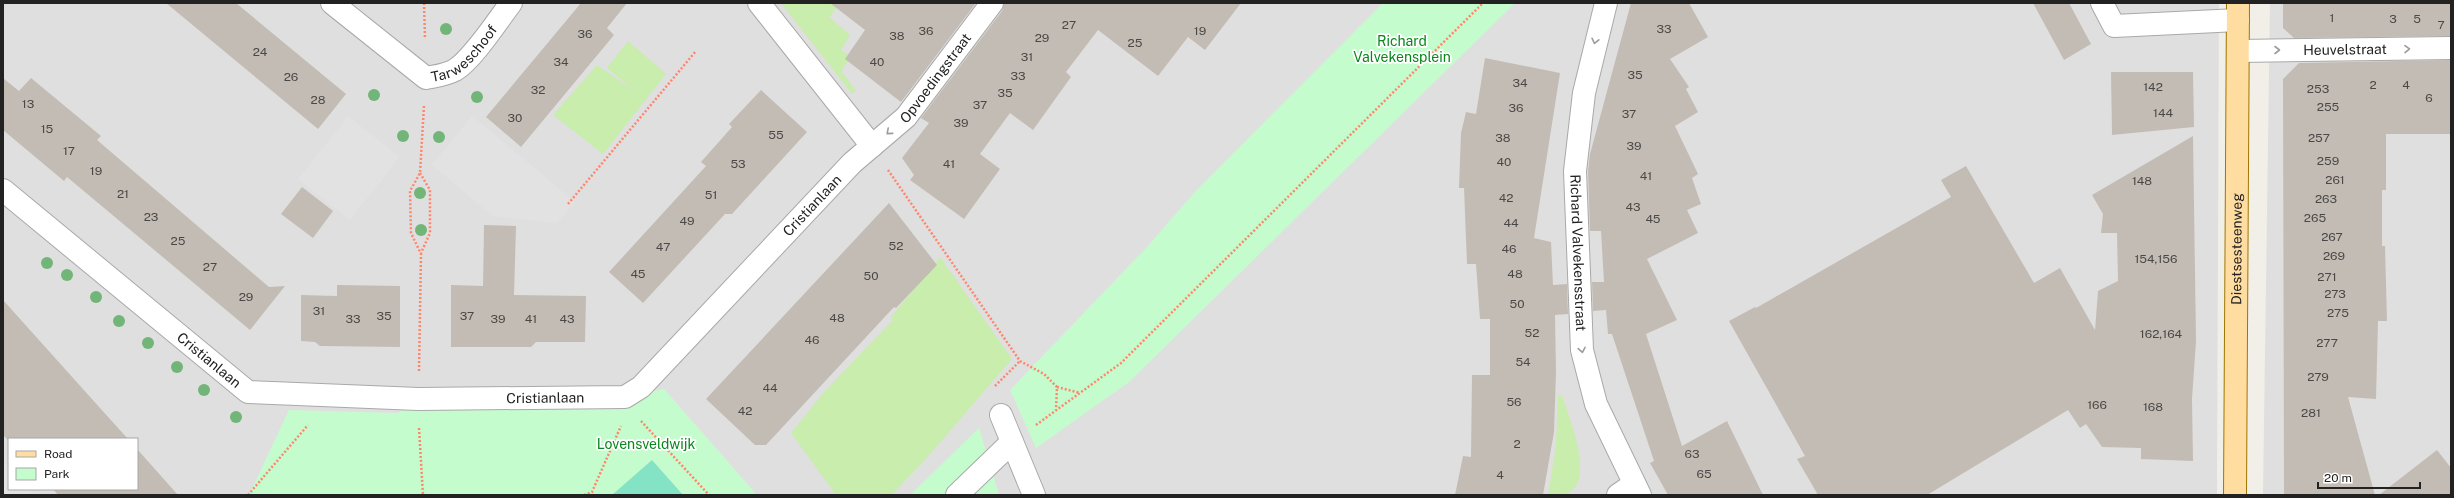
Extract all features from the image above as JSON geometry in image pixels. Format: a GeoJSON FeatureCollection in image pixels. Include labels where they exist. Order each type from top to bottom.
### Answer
{"type":"FeatureCollection","features":[{"type":"Feature","properties":{"kind":"main road","name":"Diestsesteenweg"},"geometry":{"type":"LineString","coordinates":[[2235,495],[2238,11]]}},
{"type":"Feature","properties":{"kind":"street","name":"Tarweschoof"},"geometry":{"type":"LineString","coordinates":[[332,3],[426,78],[442,75],[456,69],[469,57],[511,3]]}},
{"type":"Feature","properties":{"kind":"street"},"geometry":{"type":"LineString","coordinates":[[759,3],[872,146]]}},
{"type":"Feature","properties":{"kind":"street","name":"Opvoedingstraat"},"geometry":{"type":"LineString","coordinates":[[872,146],[906,117],[992,3]]}},
{"type":"Feature","properties":{"kind":"street","name":"Richard Valvekensstraat"},"geometry":{"type":"LineString","coordinates":[[1606,3],[1599,23],[1584,94],[1575,171],[1582,350],[1596,404],[1631,492]]}},
{"type":"Feature","properties":{"kind":"street"},"geometry":{"type":"LineString","coordinates":[[2102,3],[2114,26],[2238,11]]}},
{"type":"Feature","properties":{"kind":"street","name":"Heuvelstraat"},"geometry":{"type":"LineString","coordinates":[[2238,51],[2451,48]]}},
{"type":"Feature","properties":{"kind":"street","name":"Cristianlaan"},"geometry":{"type":"LineString","coordinates":[[3,190],[248,392],[418,399],[626,404],[852,164],[872,146]]}},
{"type":"Feature","properties":{"kind":"street"},"geometry":{"type":"LineString","coordinates":[[1001,415],[1034,495]]}},
{"type":"Feature","properties":{"kind":"street"},"geometry":{"type":"LineString","coordinates":[[957,495],[1012,442]]}},
{"type":"Feature","properties":{"kind":"path"},"geometry":{"type":"LineString","coordinates":[[1012,442],[1121,363],[1483,3]]}},
{"type":"Feature","properties":{"kind":"path"},"geometry":{"type":"LineString","coordinates":[[568,204],[696,52]]}},
{"type":"Feature","properties":{"kind":"path"},"geometry":{"type":"LineString","coordinates":[[423,495],[418,399],[420,254],[411,233],[410,191],[420,173],[426,78]]}},
{"type":"Feature","properties":{"kind":"path"},"geometry":{"type":"LineString","coordinates":[[872,146],[1020,361],[1044,374],[1057,387],[1080,393]]}},
{"type":"Feature","properties":{"kind":"path"},"geometry":{"type":"LineString","coordinates":[[420,173],[430,190],[430,233],[420,254]]}},
{"type":"Feature","properties":{"kind":"path"},"geometry":{"type":"LineString","coordinates":[[1056,410],[1057,387]]}},
{"type":"Feature","properties":{"kind":"path"},"geometry":{"type":"LineString","coordinates":[[248,495],[332,396]]}},
{"type":"Feature","properties":{"kind":"path"},"geometry":{"type":"LineString","coordinates":[[584,495],[592,492],[626,404],[648,426],[710,495]]}},
{"type":"Feature","properties":{"kind":"shaded area"},"geometry":{"type":"Polygon","coordinates":[[[3,3],[2219,3],[2217,495],[3,495],[3,3]]]}},
{"type":"Feature","properties":{"kind":"shaded area"},"geometry":{"type":"Polygon","coordinates":[[[2270,3],[2451,3],[2451,495],[2263,495],[2270,3]]]}},
{"type":"Feature","properties":{"kind":"shaded area"},"geometry":{"type":"Polygon","coordinates":[[[348,116],[400,157],[350,220],[298,179],[348,116]]]}},
{"type":"Feature","properties":{"kind":"shaded area"},"geometry":{"type":"Polygon","coordinates":[[[472,116],[575,202],[557,223],[493,216],[432,165],[472,116]]]}},
{"type":"Feature","properties":{"kind":"shaded area"},"geometry":{"type":"Polygon","coordinates":[[[3,460],[8,466],[8,490],[30,490],[34,495],[3,495],[3,460]]]}},
{"type":"Feature","properties":{"kind":"green space"},"geometry":{"type":"Polygon","coordinates":[[[781,3],[841,3],[829,17],[850,35],[841,50],[852,57],[841,70],[856,91],[852,94],[781,3]]]}},
{"type":"Feature","properties":{"kind":"green space","name":"Richard Valvekensplein"},"geometry":{"type":"Polygon","coordinates":[[[1383,3],[1515,3],[1129,382],[1036,448],[1010,390],[1147,247],[1193,194],[1383,3]]]}},
{"type":"Feature","properties":{"kind":"green space"},"geometry":{"type":"Polygon","coordinates":[[[628,41],[666,74],[603,154],[553,115],[597,65],[638,93],[607,68],[628,41]]]}},
{"type":"Feature","properties":{"kind":"green space"},"geometry":{"type":"Polygon","coordinates":[[[940,257],[1012,359],[924,461],[891,495],[836,495],[791,433],[824,392],[893,320],[891,317],[940,257]]]}},
{"type":"Feature","properties":{"kind":"green space","name":"Lovensveldwijk"},"geometry":{"type":"Polygon","coordinates":[[[664,389],[757,495],[249,495],[289,410],[398,413],[418,399],[625,397],[664,389]]]}},
{"type":"Feature","properties":{"kind":"green space"},"geometry":{"type":"Polygon","coordinates":[[[1562,395],[1575,433],[1580,464],[1579,477],[1575,487],[1566,494],[1548,495],[1556,445],[1558,396],[1562,395]]]}},
{"type":"Feature","properties":{"kind":"green space"},"geometry":{"type":"Polygon","coordinates":[[[979,428],[999,495],[910,495],[979,428]]]}},
{"type":"Feature","properties":{"kind":"green space"},"geometry":{"type":"Polygon","coordinates":[[[652,460],[683,495],[612,495],[652,460]]]}},
{"type":"Feature","properties":{"kind":"building"},"geometry":{"type":"Polygon","coordinates":[[[166,3],[236,3],[346,94],[318,129],[166,3]]]}},
{"type":"Feature","properties":{"kind":"building"},"geometry":{"type":"Polygon","coordinates":[[[581,3],[627,3],[607,28],[614,35],[521,147],[486,117],[581,3]]]}},
{"type":"Feature","properties":{"kind":"building"},"geometry":{"type":"Polygon","coordinates":[[[830,3],[976,3],[901,102],[845,59],[865,30],[830,3]]]}},
{"type":"Feature","properties":{"kind":"building"},"geometry":{"type":"Polygon","coordinates":[[[1004,3],[1241,3],[1205,50],[1188,37],[1158,76],[1098,30],[1066,72],[1071,77],[1033,130],[1010,113],[980,154],[1000,169],[964,219],[910,180],[914,175],[902,158],[929,123],[921,118],[1002,11],[1004,3]]]}},
{"type":"Feature","properties":{"kind":"building"},"geometry":{"type":"Polygon","coordinates":[[[1631,3],[1689,3],[1708,37],[1670,59],[1689,87],[1686,89],[1698,112],[1675,126],[1698,174],[1692,178],[1701,204],[1687,210],[1698,233],[1647,259],[1677,320],[1646,334],[1682,446],[1727,421],[1763,495],[1668,495],[1650,463],[1654,461],[1612,334],[1608,334],[1606,310],[1593,311],[1592,282],[1604,282],[1601,231],[1590,231],[1588,171],[1590,154],[1631,3]]]}},
{"type":"Feature","properties":{"kind":"building"},"geometry":{"type":"Polygon","coordinates":[[[2033,3],[2069,3],[2091,44],[2064,60],[2033,3]]]}},
{"type":"Feature","properties":{"kind":"building"},"geometry":{"type":"Polygon","coordinates":[[[2283,3],[2451,3],[2451,36],[2294,38],[2283,28],[2283,3]]]}},
{"type":"Feature","properties":{"kind":"building"},"geometry":{"type":"Polygon","coordinates":[[[1485,58],[1560,73],[1534,238],[1551,242],[1553,285],[1567,284],[1568,314],[1555,315],[1556,372],[1554,432],[1543,495],[1455,495],[1463,456],[1471,457],[1472,375],[1490,375],[1490,319],[1480,319],[1476,264],[1467,264],[1464,188],[1459,188],[1461,133],[1466,112],[1476,114],[1485,58]]]}},
{"type":"Feature","properties":{"kind":"building"},"geometry":{"type":"Polygon","coordinates":[[[2451,60],[2451,134],[2386,134],[2386,190],[2382,190],[2382,246],[2385,246],[2387,321],[2378,321],[2376,399],[2348,397],[2375,495],[2284,495],[2283,79],[2299,63],[2451,60]]]}},
{"type":"Feature","properties":{"kind":"building"},"geometry":{"type":"Polygon","coordinates":[[[2111,72],[2193,72],[2194,127],[2112,135],[2111,72]]]}},
{"type":"Feature","properties":{"kind":"building"},"geometry":{"type":"Polygon","coordinates":[[[3,78],[19,91],[31,78],[101,136],[97,140],[269,287],[285,286],[250,330],[67,177],[64,181],[3,130],[3,78]]]}},
{"type":"Feature","properties":{"kind":"building"},"geometry":{"type":"Polygon","coordinates":[[[761,90],[807,132],[732,214],[725,214],[643,303],[609,272],[706,166],[701,162],[732,127],[729,124],[761,90]]]}},
{"type":"Feature","properties":{"kind":"building"},"geometry":{"type":"Polygon","coordinates":[[[2193,136],[2196,341],[2192,399],[2193,461],[2141,459],[2141,448],[2102,447],[2086,424],[2080,428],[2068,410],[1927,495],[1818,495],[1797,459],[1805,456],[1729,321],[1755,307],[1756,308],[1951,197],[1941,180],[1966,166],[2034,283],[2060,268],[2095,330],[2098,291],[2118,281],[2117,233],[2101,233],[2103,214],[2092,195],[2193,136]]]}},
{"type":"Feature","properties":{"kind":"building"},"geometry":{"type":"Polygon","coordinates":[[[302,187],[333,211],[313,238],[281,214],[302,187]]]}},
{"type":"Feature","properties":{"kind":"building"},"geometry":{"type":"Polygon","coordinates":[[[889,203],[937,265],[896,308],[894,307],[766,445],[755,445],[706,399],[889,203]]]}},
{"type":"Feature","properties":{"kind":"building"},"geometry":{"type":"Polygon","coordinates":[[[484,225],[516,226],[514,295],[586,296],[585,342],[536,342],[531,347],[451,347],[451,285],[483,286],[484,225]]]}},
{"type":"Feature","properties":{"kind":"building"},"geometry":{"type":"Polygon","coordinates":[[[337,285],[400,286],[400,347],[320,346],[315,342],[301,341],[301,295],[337,296],[337,285]]]}},
{"type":"Feature","properties":{"kind":"building"},"geometry":{"type":"Polygon","coordinates":[[[3,300],[127,438],[8,438],[8,440],[3,435],[3,300]]]}},
{"type":"Feature","properties":{"kind":"building"},"geometry":{"type":"Polygon","coordinates":[[[138,450],[178,495],[58,495],[54,490],[138,490],[138,450]]]}},
{"type":"Feature","properties":{"kind":"building"},"geometry":{"type":"Polygon","coordinates":[[[2437,450],[2451,468],[2451,495],[2379,495],[2437,450]]]}}]}
